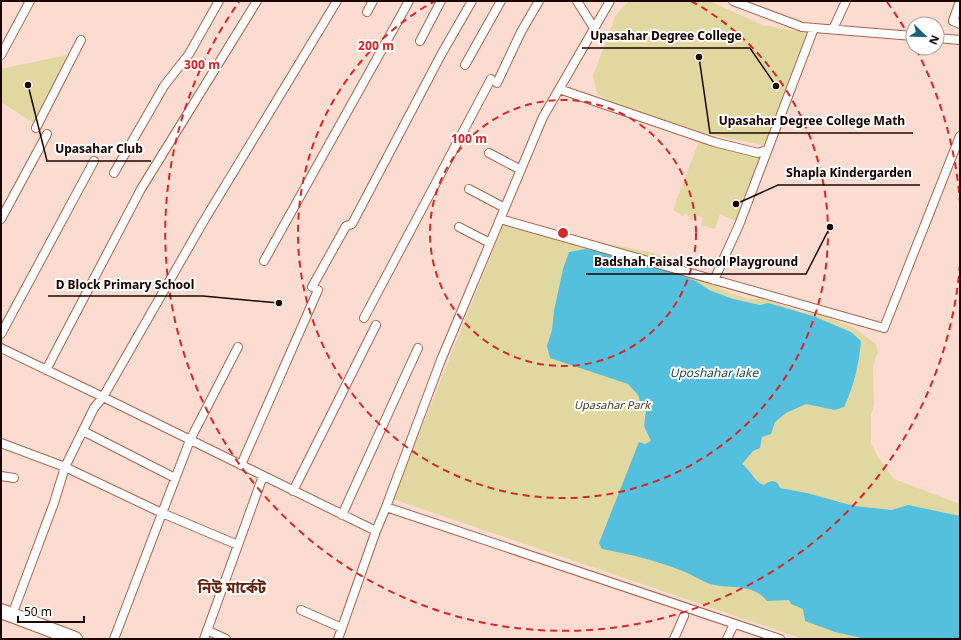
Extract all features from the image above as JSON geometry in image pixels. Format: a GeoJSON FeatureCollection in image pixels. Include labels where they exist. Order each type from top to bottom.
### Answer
{"type":"FeatureCollection","features":[{"type":"Feature","properties":{"kind":"highway"},"geometry":{"type":"LineString","coordinates":[[7,613],[76,639]]}},
{"type":"Feature","properties":{"kind":"street"},"geometry":{"type":"LineString","coordinates":[[1,55],[30,1]]}},
{"type":"Feature","properties":{"kind":"street"},"geometry":{"type":"LineString","coordinates":[[114,173],[164,86],[189,54],[219,1]]}},
{"type":"Feature","properties":{"kind":"street"},"geometry":{"type":"LineString","coordinates":[[46,370],[141,189],[257,1]]}},
{"type":"Feature","properties":{"kind":"street"},"geometry":{"type":"LineString","coordinates":[[7,613],[54,503],[64,467],[94,408],[103,397],[202,224],[336,1]]}},
{"type":"Feature","properties":{"kind":"street"},"geometry":{"type":"LineString","coordinates":[[367,12],[373,1]]}},
{"type":"Feature","properties":{"kind":"street"},"geometry":{"type":"LineString","coordinates":[[264,261],[409,1]]}},
{"type":"Feature","properties":{"kind":"street"},"geometry":{"type":"LineString","coordinates":[[420,41],[442,1]]}},
{"type":"Feature","properties":{"kind":"street"},"geometry":{"type":"LineString","coordinates":[[240,465],[315,288],[346,226],[352,224],[442,53],[472,1]]}},
{"type":"Feature","properties":{"kind":"street"},"geometry":{"type":"LineString","coordinates":[[465,65],[501,1]]}},
{"type":"Feature","properties":{"kind":"street"},"geometry":{"type":"LineString","coordinates":[[364,318],[539,1]]}},
{"type":"Feature","properties":{"kind":"street"},"geometry":{"type":"LineString","coordinates":[[577,1],[594,28]]}},
{"type":"Feature","properties":{"kind":"street"},"geometry":{"type":"LineString","coordinates":[[338,639],[376,531],[442,360],[543,117],[610,1]]}},
{"type":"Feature","properties":{"kind":"street"},"geometry":{"type":"LineString","coordinates":[[832,29],[846,1]]}},
{"type":"Feature","properties":{"kind":"street"},"geometry":{"type":"LineString","coordinates":[[960,1],[953,21],[960,24]]}},
{"type":"Feature","properties":{"kind":"street"},"geometry":{"type":"LineString","coordinates":[[737,2],[802,27],[905,35]]}},
{"type":"Feature","properties":{"kind":"street"},"geometry":{"type":"LineString","coordinates":[[714,280],[738,225],[814,28]]}},
{"type":"Feature","properties":{"kind":"street"},"geometry":{"type":"LineString","coordinates":[[945,39],[960,40]]}},
{"type":"Feature","properties":{"kind":"street"},"geometry":{"type":"LineString","coordinates":[[36,128],[81,40]]}},
{"type":"Feature","properties":{"kind":"street"},"geometry":{"type":"LineString","coordinates":[[559,89],[714,142],[758,153],[767,150]]}},
{"type":"Feature","properties":{"kind":"street"},"geometry":{"type":"LineString","coordinates":[[1,219],[47,134]]}},
{"type":"Feature","properties":{"kind":"street"},"geometry":{"type":"LineString","coordinates":[[500,219],[884,328],[960,136]]}},
{"type":"Feature","properties":{"kind":"street"},"geometry":{"type":"LineString","coordinates":[[489,153],[521,170]]}},
{"type":"Feature","properties":{"kind":"street"},"geometry":{"type":"LineString","coordinates":[[1,334],[94,162]]}},
{"type":"Feature","properties":{"kind":"street"},"geometry":{"type":"LineString","coordinates":[[469,189],[505,208]]}},
{"type":"Feature","properties":{"kind":"street"},"geometry":{"type":"LineString","coordinates":[[459,227],[490,243]]}},
{"type":"Feature","properties":{"kind":"street"},"geometry":{"type":"LineString","coordinates":[[293,491],[376,324]]}},
{"type":"Feature","properties":{"kind":"street"},"geometry":{"type":"LineString","coordinates":[[114,639],[190,440],[238,347]]}},
{"type":"Feature","properties":{"kind":"street"},"geometry":{"type":"LineString","coordinates":[[1,348],[376,531]]}},
{"type":"Feature","properties":{"kind":"street"},"geometry":{"type":"LineString","coordinates":[[342,515],[418,348]]}},
{"type":"Feature","properties":{"kind":"street"},"geometry":{"type":"LineString","coordinates":[[83,430],[175,478]]}},
{"type":"Feature","properties":{"kind":"street"},"geometry":{"type":"LineString","coordinates":[[1,443],[64,467],[162,513],[238,545]]}},
{"type":"Feature","properties":{"kind":"street"},"geometry":{"type":"LineString","coordinates":[[1,476],[14,478]]}},
{"type":"Feature","properties":{"kind":"street"},"geometry":{"type":"LineString","coordinates":[[204,639],[263,476]]}},
{"type":"Feature","properties":{"kind":"street"},"geometry":{"type":"LineString","coordinates":[[386,507],[780,639]]}},
{"type":"Feature","properties":{"kind":"street"},"geometry":{"type":"LineString","coordinates":[[301,610],[342,628]]}},
{"type":"Feature","properties":{"kind":"street"},"geometry":{"type":"LineString","coordinates":[[674,639],[684,616]]}},
{"type":"Feature","properties":{"kind":"street"},"geometry":{"type":"LineString","coordinates":[[727,639],[734,624]]}},
{"type":"Feature","properties":{"kind":"street"},"geometry":{"type":"LineString","coordinates":[[207,630],[226,639]]}},
{"type":"Feature","properties":{"kind":"green space"},"geometry":{"type":"Polygon","coordinates":[[[629,1],[709,1],[763,25],[808,33],[766,146],[684,129],[609,101],[597,94],[593,76],[615,16],[629,1]]]}},
{"type":"Feature","properties":{"kind":"green space"},"geometry":{"type":"Polygon","coordinates":[[[71,54],[35,124],[1,102],[1,69],[71,54]]]}},
{"type":"Feature","properties":{"kind":"green space"},"geometry":{"type":"Polygon","coordinates":[[[699,141],[761,157],[738,222],[720,214],[715,229],[701,225],[703,218],[697,215],[694,220],[689,219],[690,216],[685,214],[683,216],[673,210],[699,141]]]}},
{"type":"Feature","properties":{"kind":"green space","name":"Upasahar Park"},"geometry":{"type":"Polygon","coordinates":[[[506,218],[608,244],[651,252],[690,266],[723,290],[749,299],[767,299],[801,312],[816,313],[853,327],[876,344],[878,352],[873,366],[874,405],[871,415],[871,443],[878,457],[894,479],[960,504],[960,639],[803,639],[393,499],[506,218]]]}},
{"type":"Feature","properties":{"kind":"water","name":"Uposhahar lake"},"geometry":{"type":"Polygon","coordinates":[[[586,249],[607,252],[616,260],[624,259],[630,264],[638,267],[642,265],[669,270],[696,281],[709,290],[733,299],[760,305],[768,303],[813,316],[851,332],[861,341],[856,375],[844,407],[835,410],[806,404],[786,413],[775,422],[771,434],[762,437],[760,448],[753,451],[742,464],[748,469],[755,479],[764,485],[773,481],[779,485],[780,488],[807,493],[854,506],[892,510],[908,505],[960,516],[960,639],[866,639],[835,632],[805,621],[803,609],[791,604],[789,600],[767,601],[762,595],[755,591],[710,584],[665,564],[602,549],[599,543],[639,442],[645,444],[651,441],[644,426],[646,411],[641,404],[638,395],[628,384],[550,358],[547,346],[552,330],[554,311],[563,269],[569,252],[586,249]]]}},
{"type":"Feature","properties":{"kind":"place","name":"Upasahar Degree College Math"},"geometry":{"type":"Point","coordinates":[699,57]}},
{"type":"Feature","properties":{"kind":"place","name":"Upasahar Club"},"geometry":{"type":"Point","coordinates":[28,85]}},
{"type":"Feature","properties":{"kind":"place","name":"Upasahar Degree College"},"geometry":{"type":"Point","coordinates":[776,86]}},
{"type":"Feature","properties":{"kind":"place","name":"Shapla Kindergarden"},"geometry":{"type":"Point","coordinates":[736,204]}},
{"type":"Feature","properties":{"kind":"place","name":"Badshah Faisal School Playground"},"geometry":{"type":"Point","coordinates":[830,227]}},
{"type":"Feature","properties":{"kind":"place","name":"D Block Primary School"},"geometry":{"type":"Point","coordinates":[279,303]}},
{"type":"Feature","properties":{"kind":"district","name":"নিউ মার্কেট"},"geometry":{"type":"Point","coordinates":[232,589]}}]}
